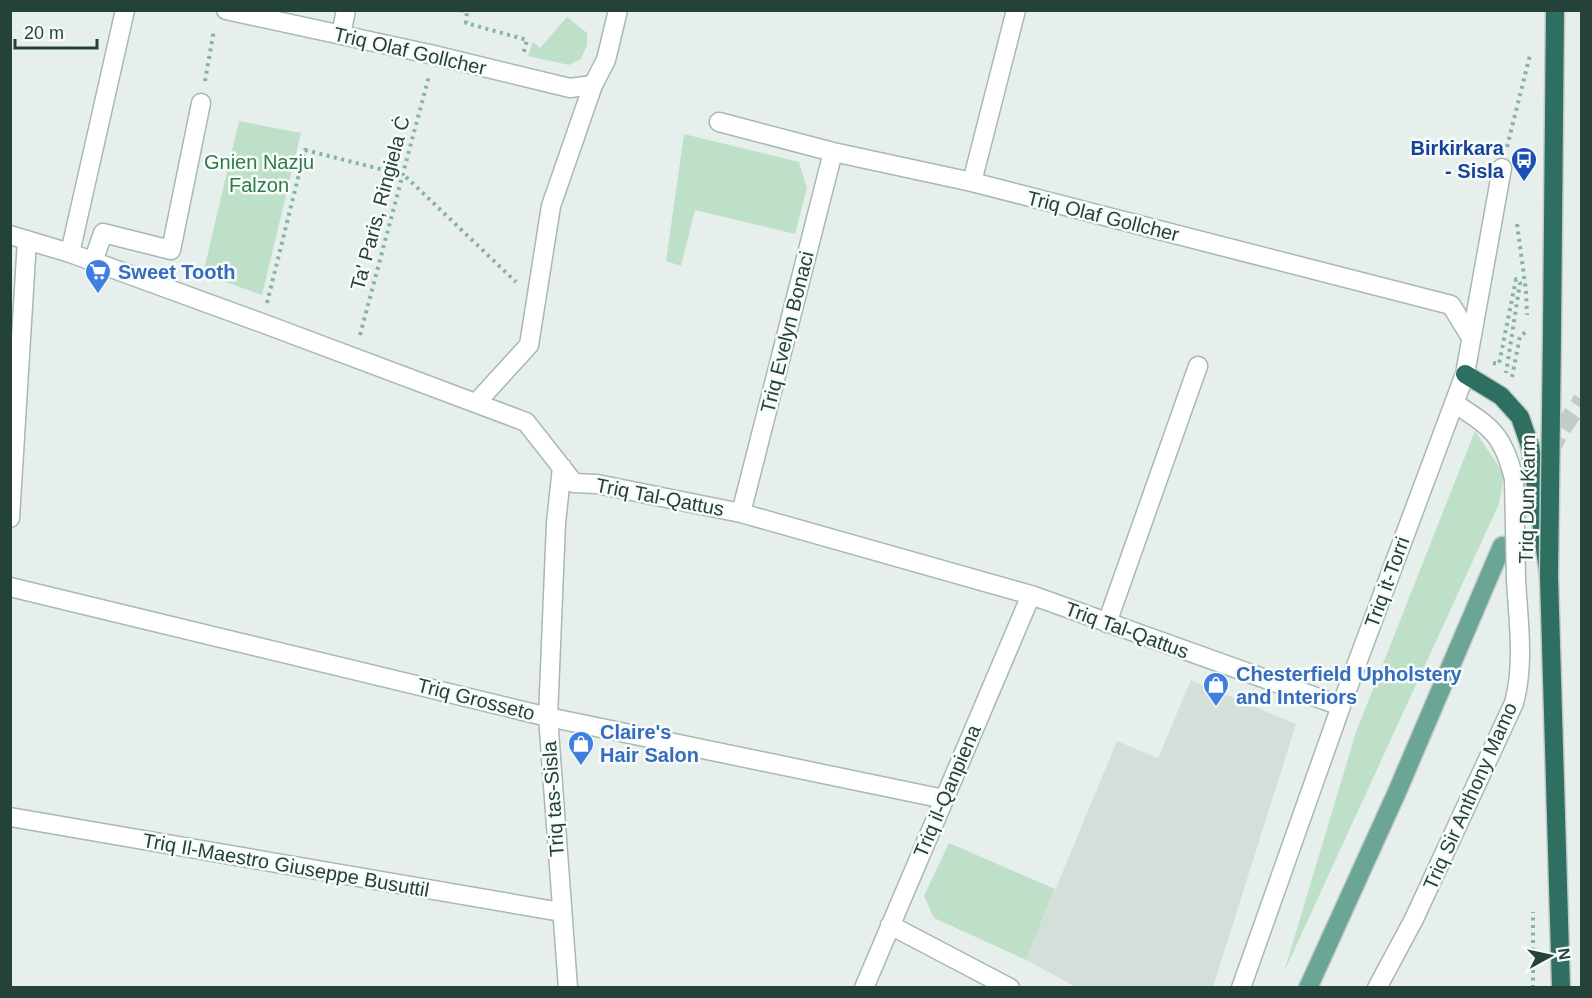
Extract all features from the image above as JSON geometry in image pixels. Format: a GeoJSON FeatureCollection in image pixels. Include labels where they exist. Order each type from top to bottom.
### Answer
{"type":"FeatureCollection","features":[{"type":"Feature","properties":{"kind":"highway","name":"Triq Dun Karm"},"geometry":{"type":"LineString","coordinates":[[1555,10],[1549,576],[1561,987]]}},
{"type":"Feature","properties":{"kind":"highway"},"geometry":{"type":"LineString","coordinates":[[1465,374],[1501,396],[1520,417],[1530,446],[1549,576]]}},
{"type":"Feature","properties":{"kind":"main road"},"geometry":{"type":"LineString","coordinates":[[1308,987],[1397,792],[1502,546]]}},
{"type":"Feature","properties":{"kind":"street"},"geometry":{"type":"LineString","coordinates":[[70,253],[125,10]]}},
{"type":"Feature","properties":{"kind":"street"},"geometry":{"type":"LineString","coordinates":[[340,35],[346,10]]}},
{"type":"Feature","properties":{"kind":"street"},"geometry":{"type":"LineString","coordinates":[[477,402],[530,345],[551,206],[592,85],[606,60],[618,10]]}},
{"type":"Feature","properties":{"kind":"street"},"geometry":{"type":"LineString","coordinates":[[972,182],[1016,10]]}},
{"type":"Feature","properties":{"kind":"street","name":"Triq Olaf Gollcher"},"geometry":{"type":"LineString","coordinates":[[221,16],[340,35],[570,88],[592,85]]}},
{"type":"Feature","properties":{"kind":"street"},"geometry":{"type":"LineString","coordinates":[[93,262],[103,232],[171,250],[201,103]]}},
{"type":"Feature","properties":{"kind":"street","name":"Triq Olaf Gollcher"},"geometry":{"type":"LineString","coordinates":[[719,122],[833,152],[972,182],[1450,305],[1470,336]]}},
{"type":"Feature","properties":{"kind":"street","name":"Triq Evelyn Bonaci"},"geometry":{"type":"LineString","coordinates":[[741,513],[833,152]]}},
{"type":"Feature","properties":{"kind":"street","name":"Triq it-Torri"},"geometry":{"type":"LineString","coordinates":[[1241,987],[1341,706],[1465,374],[1502,168]]}},
{"type":"Feature","properties":{"kind":"street"},"geometry":{"type":"LineString","coordinates":[[10,518],[19,238]]}},
{"type":"Feature","properties":{"kind":"street","name":"Triq Tal-Qattus"},"geometry":{"type":"LineString","coordinates":[[19,238],[70,253],[526,422],[574,483],[597,484],[741,513],[1031,595],[1341,706]]}},
{"type":"Feature","properties":{"kind":"street"},"geometry":{"type":"LineString","coordinates":[[1107,623],[1198,366]]}},
{"type":"Feature","properties":{"kind":"street","name":"Triq Sir Anthony Mamo"},"geometry":{"type":"LineString","coordinates":[[1377,987],[1414,919],[1514,703],[1520,681],[1514,479],[1508,452],[1490,427],[1454,403]]}},
{"type":"Feature","properties":{"kind":"street","name":"Triq tas-Sisla"},"geometry":{"type":"LineString","coordinates":[[562,467],[556,523],[548,717],[568,987]]}},
{"type":"Feature","properties":{"kind":"street","name":"Triq Grosseto"},"geometry":{"type":"LineString","coordinates":[[10,587],[548,717],[944,799]]}},
{"type":"Feature","properties":{"kind":"street","name":"Triq il-Qanpiena"},"geometry":{"type":"LineString","coordinates":[[864,987],[1031,595]]}},
{"type":"Feature","properties":{"kind":"street","name":"Triq Il-Maestro Giuseppe Busuttil"},"geometry":{"type":"LineString","coordinates":[[10,817],[561,912]]}},
{"type":"Feature","properties":{"kind":"street"},"geometry":{"type":"LineString","coordinates":[[890,925],[1010,987]]}},
{"type":"Feature","properties":{"kind":"path"},"geometry":{"type":"LineString","coordinates":[[461,10],[467,12],[466,23],[527,40],[518,76]]}},
{"type":"Feature","properties":{"kind":"path"},"geometry":{"type":"LineString","coordinates":[[201,103],[221,16]]}},
{"type":"Feature","properties":{"kind":"path"},"geometry":{"type":"LineString","coordinates":[[1502,168],[1532,46]]}},
{"type":"Feature","properties":{"kind":"path","name":"Ta' Paris, Ringiela Ċ"},"geometry":{"type":"LineString","coordinates":[[354,358],[434,55]]}},
{"type":"Feature","properties":{"kind":"path"},"geometry":{"type":"LineString","coordinates":[[268,298],[304,150],[404,175],[536,301]]}},
{"type":"Feature","properties":{"kind":"path"},"geometry":{"type":"LineString","coordinates":[[1512,244],[1517,214]]}},
{"type":"Feature","properties":{"kind":"path"},"geometry":{"type":"LineString","coordinates":[[1494,351],[1492,362],[1499,364],[1516,279],[1520,283],[1506,374],[1512,378],[1520,336],[1526,332]]}},
{"type":"Feature","properties":{"kind":"shaded area"},"geometry":{"type":"Polygon","coordinates":[[[1191,680],[1296,724],[1213,987],[1076,987],[1026,960],[1117,741],[1158,758],[1191,680]]]}},
{"type":"Feature","properties":{"kind":"green space"},"geometry":{"type":"Polygon","coordinates":[[[567,17],[587,33],[587,45],[581,59],[569,65],[528,56],[533,42],[540,48],[567,17]]]}},
{"type":"Feature","properties":{"kind":"green space","name":"Gnien Nazju Falzon"},"geometry":{"type":"Polygon","coordinates":[[[239,121],[301,133],[262,295],[203,274],[239,121]]]}},
{"type":"Feature","properties":{"kind":"green space"},"geometry":{"type":"Polygon","coordinates":[[[684,134],[799,162],[807,188],[795,234],[695,210],[681,266],[666,261],[684,134]]]}},
{"type":"Feature","properties":{"kind":"green space"},"geometry":{"type":"Polygon","coordinates":[[[1475,431],[1504,474],[1499,504],[1284,972],[1356,732],[1475,431]]]}},
{"type":"Feature","properties":{"kind":"green space"},"geometry":{"type":"Polygon","coordinates":[[[949,843],[1055,889],[1026,960],[934,918],[924,896],[949,843]]]}},
{"type":"Feature","properties":{"kind":"tunnel"},"geometry":{"type":"LineString","coordinates":[[1513,524],[1561,430],[1582,400]]}},
{"type":"Feature","properties":{"kind":"place","name":"Birkirkara - Sisla"},"geometry":{"type":"Point","coordinates":[1524,183]}},
{"type":"Feature","properties":{"kind":"place","name":"Sweet Tooth"},"geometry":{"type":"Point","coordinates":[98,295]}},
{"type":"Feature","properties":{"kind":"place","name":"Chesterfield Upholstery and Interiors"},"geometry":{"type":"Point","coordinates":[1216,708]}},
{"type":"Feature","properties":{"kind":"place","name":"Claire's Hair Salon"},"geometry":{"type":"Point","coordinates":[581,767]}}]}
